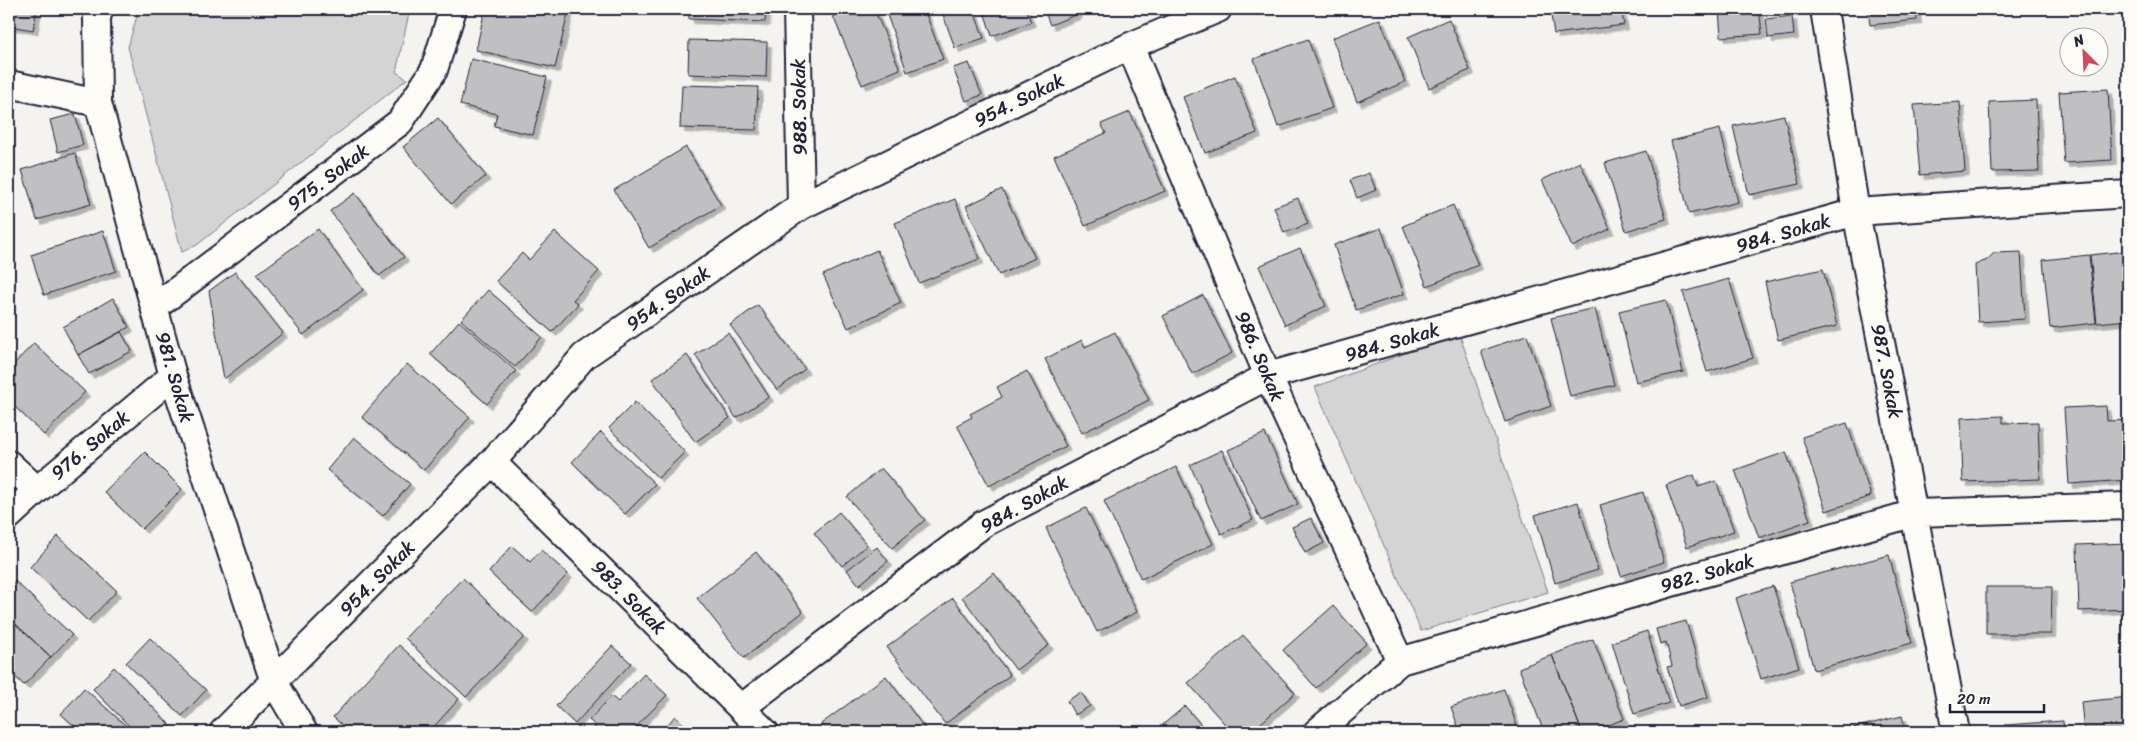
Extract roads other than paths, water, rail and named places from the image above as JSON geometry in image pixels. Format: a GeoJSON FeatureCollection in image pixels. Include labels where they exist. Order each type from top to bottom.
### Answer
{"type":"FeatureCollection","features":[{"type":"Feature","properties":{"kind":"street","name":"981. Sokak"},"geometry":{"type":"LineString","coordinates":[[100,9],[98,17],[98,103],[173,376],[274,682],[304,732]]}},
{"type":"Feature","properties":{"kind":"street","name":"975. Sokak"},"geometry":{"type":"LineString","coordinates":[[155,307],[400,122],[434,70],[453,9]]}},
{"type":"Feature","properties":{"kind":"street","name":"988. Sokak"},"geometry":{"type":"LineString","coordinates":[[797,9],[801,206]]}},
{"type":"Feature","properties":{"kind":"street","name":"954. Sokak"},"geometry":{"type":"LineString","coordinates":[[223,732],[492,462],[584,356],[801,206],[1130,46],[1218,9]]}},
{"type":"Feature","properties":{"kind":"street","name":"987. Sokak"},"geometry":{"type":"LineString","coordinates":[[1824,9],[1856,212],[1956,732]]}},
{"type":"Feature","properties":{"kind":"street","name":"986. Sokak"},"geometry":{"type":"LineString","coordinates":[[1130,46],[1268,376],[1400,661]]}},
{"type":"Feature","properties":{"kind":"street"},"geometry":{"type":"LineString","coordinates":[[9,84],[98,103]]}},
{"type":"Feature","properties":{"kind":"street","name":"984. Sokak"},"geometry":{"type":"LineString","coordinates":[[741,708],[983,524],[1268,376],[1856,212],[2128,194]]}},
{"type":"Feature","properties":{"kind":"street","name":"976. Sokak"},"geometry":{"type":"LineString","coordinates":[[9,516],[37,490],[173,376]]}},
{"type":"Feature","properties":{"kind":"street","name":"983. Sokak"},"geometry":{"type":"LineString","coordinates":[[492,462],[766,732]]}},
{"type":"Feature","properties":{"kind":"street"},"geometry":{"type":"LineString","coordinates":[[9,464],[37,490]]}},
{"type":"Feature","properties":{"kind":"street","name":"982. Sokak"},"geometry":{"type":"LineString","coordinates":[[1317,732],[1400,661],[1915,513],[2128,506]]}}]}
